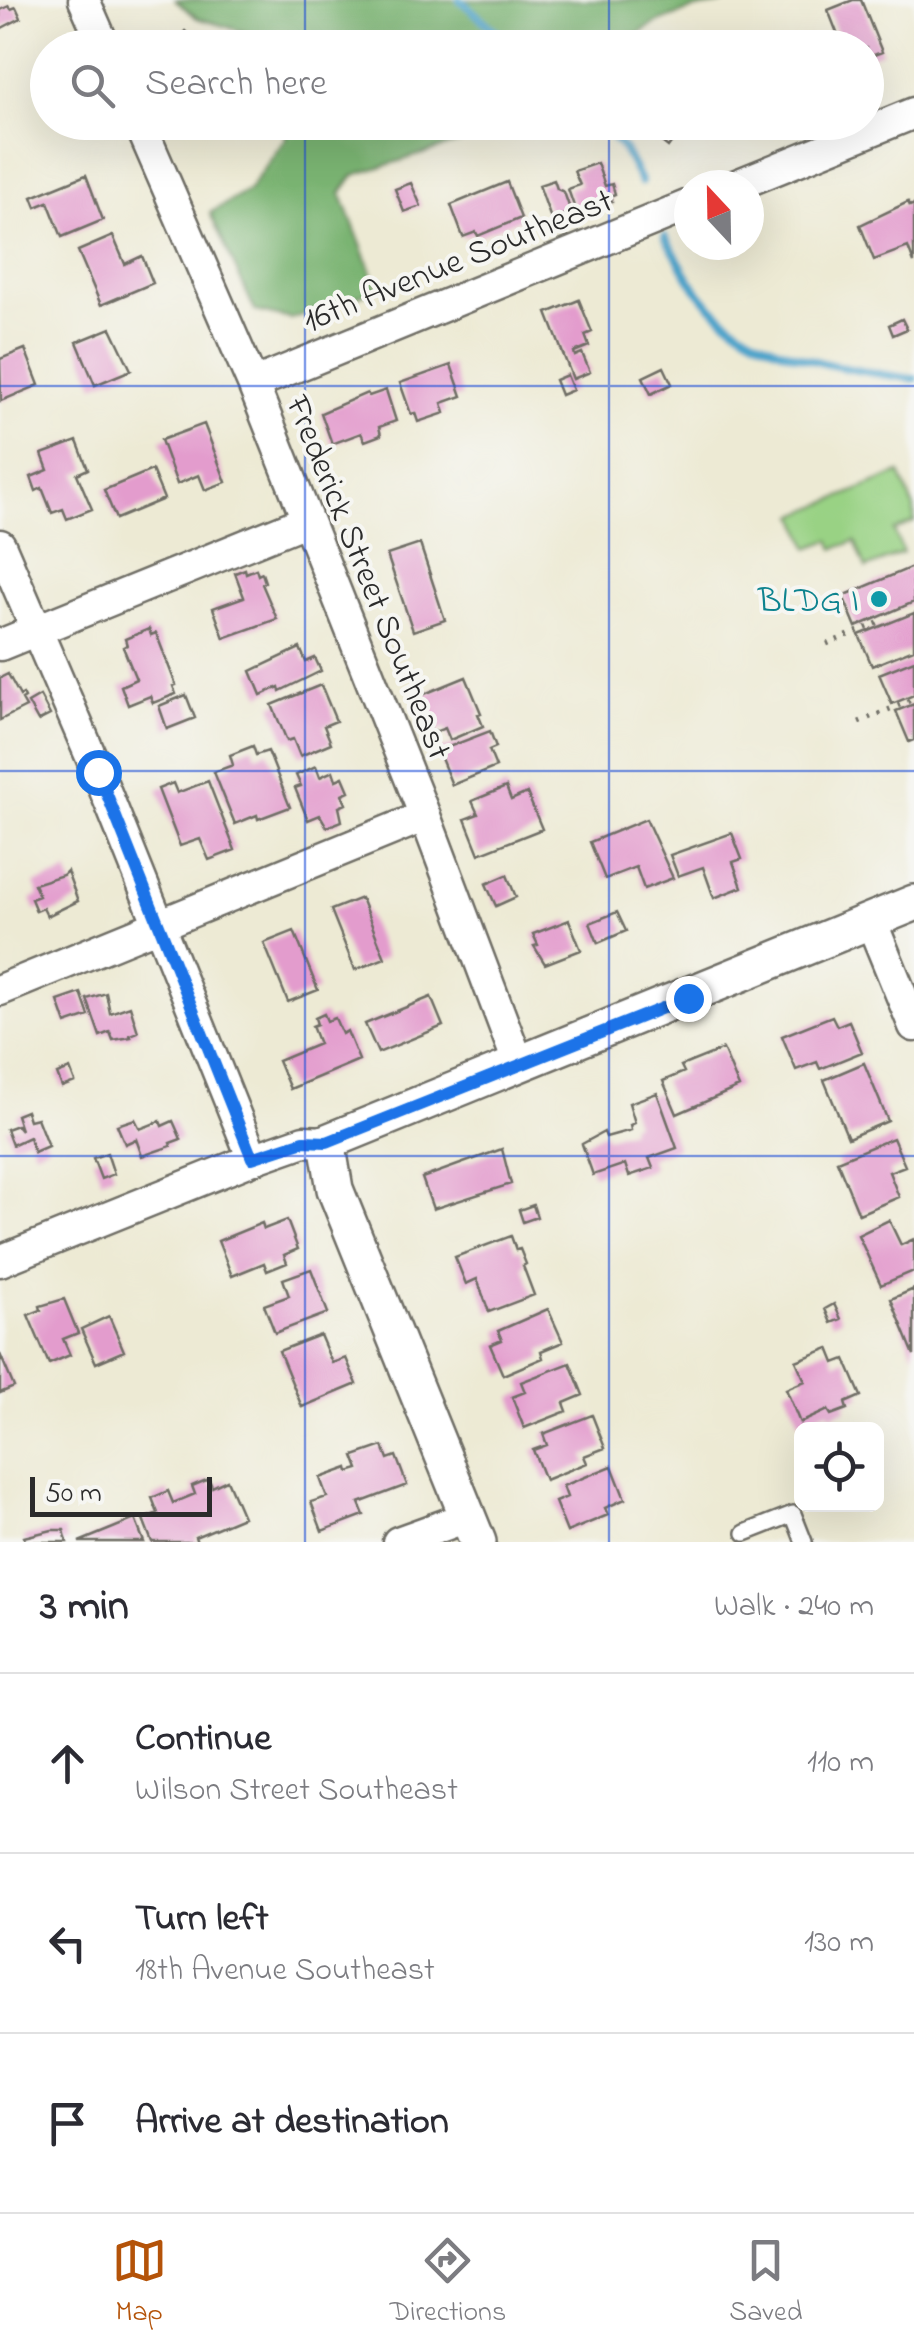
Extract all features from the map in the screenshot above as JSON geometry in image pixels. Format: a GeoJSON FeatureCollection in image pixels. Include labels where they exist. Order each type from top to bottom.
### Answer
{"type":"FeatureCollection","features":[{"type":"Feature","properties":{"kind":"street"},"geometry":{"type":"LineString","coordinates":[[84,0],[98,30]]}},
{"type":"Feature","properties":{"kind":"street"},"geometry":{"type":"LineString","coordinates":[[884,124],[914,112]]}},
{"type":"Feature","properties":{"kind":"street","name":"Frederick Street Southeast"},"geometry":{"type":"LineString","coordinates":[[147,140],[252,384],[425,816],[519,1065]]}},
{"type":"Feature","properties":{"kind":"street"},"geometry":{"type":"LineString","coordinates":[[764,174],[846,140]]}},
{"type":"Feature","properties":{"kind":"street","name":"16th Avenue Southeast"},"geometry":{"type":"LineString","coordinates":[[252,384],[674,211]]}},
{"type":"Feature","properties":{"kind":"street"},"geometry":{"type":"LineString","coordinates":[[0,645],[305,522]]}},
{"type":"Feature","properties":{"kind":"street"},"geometry":{"type":"LineString","coordinates":[[0,544],[160,924],[252,1158]]}},
{"type":"Feature","properties":{"kind":"street"},"geometry":{"type":"LineString","coordinates":[[0,990],[425,816]]}},
{"type":"Feature","properties":{"kind":"street"},"geometry":{"type":"LineString","coordinates":[[0,1261],[252,1158],[304,1141],[327,1142],[914,904]]}},
{"type":"Feature","properties":{"kind":"street"},"geometry":{"type":"LineString","coordinates":[[872,921],[914,1026]]}},
{"type":"Feature","properties":{"kind":"street"},"geometry":{"type":"LineString","coordinates":[[327,1142],[335,1189],[473,1529],[398,1542]]}},
{"type":"Feature","properties":{"kind":"lane"},"geometry":{"type":"LineString","coordinates":[[745,1534],[793,1514],[804,1542]]}},
{"type":"Feature","properties":{"kind":"path"},"geometry":{"type":"LineString","coordinates":[[828,644],[885,620]]}},
{"type":"Feature","properties":{"kind":"path"},"geometry":{"type":"LineString","coordinates":[[859,722],[914,699]]}},
{"type":"Feature","properties":{"kind":"green space"},"geometry":{"type":"Polygon","coordinates":[[[175,0],[730,0],[663,20],[644,30],[238,30],[197,18],[175,0]]]}},
{"type":"Feature","properties":{"kind":"green space"},"geometry":{"type":"Polygon","coordinates":[[[285,140],[468,140],[354,175],[341,193],[378,289],[291,319],[255,311],[210,213],[248,191],[285,140]]]}},
{"type":"Feature","properties":{"kind":"green space"},"geometry":{"type":"Polygon","coordinates":[[[900,473],[914,509],[914,522],[894,531],[903,553],[866,568],[855,541],[834,549],[830,540],[809,548],[796,515],[900,473]]]}},
{"type":"Feature","properties":{"kind":"building"},"geometry":{"type":"Polygon","coordinates":[[[861,0],[873,30],[836,30],[828,10],[861,0]]]}},
{"type":"Feature","properties":{"kind":"building"},"geometry":{"type":"Polygon","coordinates":[[[16,7],[21,18],[0,29],[0,10],[16,7]]]}},
{"type":"Feature","properties":{"kind":"building"},"geometry":{"type":"Polygon","coordinates":[[[597,163],[605,186],[612,184],[612,202],[577,215],[568,189],[580,185],[574,171],[597,163]]]}},
{"type":"Feature","properties":{"kind":"building"},"geometry":{"type":"Polygon","coordinates":[[[86,175],[103,220],[62,237],[48,202],[36,207],[32,197],[86,175]]]}},
{"type":"Feature","properties":{"kind":"building"},"geometry":{"type":"Polygon","coordinates":[[[554,180],[557,189],[564,192],[571,212],[551,219],[539,185],[554,180]]]}},
{"type":"Feature","properties":{"kind":"building"},"geometry":{"type":"Polygon","coordinates":[[[507,182],[521,218],[478,236],[476,232],[463,237],[451,205],[507,182]]]}},
{"type":"Feature","properties":{"kind":"building"},"geometry":{"type":"Polygon","coordinates":[[[411,183],[421,206],[404,212],[395,189],[411,183]]]}},
{"type":"Feature","properties":{"kind":"building"},"geometry":{"type":"Polygon","coordinates":[[[908,202],[910,206],[914,204],[914,263],[908,247],[874,260],[860,225],[908,202]]]}},
{"type":"Feature","properties":{"kind":"building"},"geometry":{"type":"Polygon","coordinates":[[[113,236],[125,264],[142,256],[153,283],[101,305],[78,251],[113,236]]]}},
{"type":"Feature","properties":{"kind":"building"},"geometry":{"type":"Polygon","coordinates":[[[579,300],[592,332],[585,335],[589,346],[574,352],[575,356],[582,353],[590,372],[573,379],[547,313],[579,300]]]}},
{"type":"Feature","properties":{"kind":"building"},"geometry":{"type":"Polygon","coordinates":[[[902,319],[907,329],[893,335],[889,325],[902,319]]]}},
{"type":"Feature","properties":{"kind":"building"},"geometry":{"type":"Polygon","coordinates":[[[111,328],[131,370],[95,385],[77,342],[111,328]]]}},
{"type":"Feature","properties":{"kind":"building"},"geometry":{"type":"Polygon","coordinates":[[[25,349],[39,385],[1,401],[0,359],[25,349]]]}},
{"type":"Feature","properties":{"kind":"building"},"geometry":{"type":"Polygon","coordinates":[[[451,365],[462,396],[442,403],[445,413],[418,422],[415,413],[411,414],[400,383],[451,365]]]}},
{"type":"Feature","properties":{"kind":"building"},"geometry":{"type":"Polygon","coordinates":[[[664,367],[672,384],[651,394],[643,377],[664,367]]]}},
{"type":"Feature","properties":{"kind":"building"},"geometry":{"type":"Polygon","coordinates":[[[567,375],[573,390],[561,395],[555,380],[567,375]]]}},
{"type":"Feature","properties":{"kind":"building"},"geometry":{"type":"Polygon","coordinates":[[[386,390],[396,421],[379,427],[381,435],[365,441],[361,433],[332,444],[321,413],[367,393],[369,396],[386,390]]]}},
{"type":"Feature","properties":{"kind":"building"},"geometry":{"type":"Polygon","coordinates":[[[204,424],[226,482],[205,490],[199,475],[177,484],[161,440],[204,424]]]}},
{"type":"Feature","properties":{"kind":"building"},"geometry":{"type":"Polygon","coordinates":[[[77,441],[88,469],[77,474],[92,509],[67,519],[63,509],[52,513],[42,488],[36,491],[31,477],[48,470],[42,454],[77,441]]]}},
{"type":"Feature","properties":{"kind":"building"},"geometry":{"type":"Polygon","coordinates":[[[152,470],[164,499],[116,519],[104,490],[152,470]]]}},
{"type":"Feature","properties":{"kind":"building"},"geometry":{"type":"Polygon","coordinates":[[[420,544],[445,620],[413,631],[387,555],[420,544]]]}},
{"type":"Feature","properties":{"kind":"building","name":"BLDG I"},"geometry":{"type":"Polygon","coordinates":[[[912,567],[914,602],[856,627],[843,596],[912,567]]]}},
{"type":"Feature","properties":{"kind":"building"},"geometry":{"type":"Polygon","coordinates":[[[245,569],[246,573],[256,569],[258,575],[262,573],[262,584],[277,619],[224,638],[213,608],[244,597],[235,573],[245,569]]]}},
{"type":"Feature","properties":{"kind":"building"},"geometry":{"type":"Polygon","coordinates":[[[914,613],[914,649],[872,666],[859,635],[914,613]]]}},
{"type":"Feature","properties":{"kind":"building"},"geometry":{"type":"Polygon","coordinates":[[[149,629],[151,635],[156,633],[176,694],[153,703],[150,696],[128,705],[121,686],[136,679],[123,647],[127,645],[125,639],[149,629]]]}},
{"type":"Feature","properties":{"kind":"building"},"geometry":{"type":"Polygon","coordinates":[[[300,648],[306,662],[315,658],[321,671],[280,691],[279,687],[261,695],[251,671],[300,648]]]}},
{"type":"Feature","properties":{"kind":"building"},"geometry":{"type":"Polygon","coordinates":[[[914,660],[914,695],[892,704],[879,674],[914,660]]]}},
{"type":"Feature","properties":{"kind":"building"},"geometry":{"type":"Polygon","coordinates":[[[8,674],[20,696],[23,694],[26,707],[0,720],[0,678],[8,674]]]}},
{"type":"Feature","properties":{"kind":"building"},"geometry":{"type":"Polygon","coordinates":[[[466,677],[483,726],[450,740],[445,728],[432,733],[417,697],[466,677]]]}},
{"type":"Feature","properties":{"kind":"building"},"geometry":{"type":"Polygon","coordinates":[[[321,685],[336,721],[324,726],[331,743],[300,756],[293,739],[287,741],[272,705],[321,685]]]}},
{"type":"Feature","properties":{"kind":"building"},"geometry":{"type":"Polygon","coordinates":[[[186,695],[195,718],[167,729],[159,706],[186,695]]]}},
{"type":"Feature","properties":{"kind":"building"},"geometry":{"type":"Polygon","coordinates":[[[40,696],[50,715],[38,721],[28,703],[40,696]]]}},
{"type":"Feature","properties":{"kind":"building"},"geometry":{"type":"Polygon","coordinates":[[[914,704],[914,740],[909,742],[896,711],[914,704]]]}},
{"type":"Feature","properties":{"kind":"building"},"geometry":{"type":"Polygon","coordinates":[[[490,731],[496,747],[489,750],[496,767],[452,785],[438,751],[490,731]]]}},
{"type":"Feature","properties":{"kind":"building"},"geometry":{"type":"Polygon","coordinates":[[[253,746],[256,755],[268,751],[290,807],[235,824],[214,772],[233,765],[230,755],[253,746]]]}},
{"type":"Feature","properties":{"kind":"building"},"geometry":{"type":"Polygon","coordinates":[[[316,766],[320,777],[333,771],[336,780],[343,777],[349,791],[342,794],[346,804],[339,807],[342,821],[327,827],[320,815],[308,820],[295,788],[301,786],[296,775],[316,766]]]}},
{"type":"Feature","properties":{"kind":"building"},"geometry":{"type":"Polygon","coordinates":[[[208,781],[235,850],[209,860],[200,839],[180,846],[158,789],[173,783],[177,793],[208,781]]]}},
{"type":"Feature","properties":{"kind":"building"},"geometry":{"type":"Polygon","coordinates":[[[506,787],[511,800],[527,793],[542,829],[479,854],[465,819],[478,814],[472,801],[506,787]]]}},
{"type":"Feature","properties":{"kind":"building"},"geometry":{"type":"Polygon","coordinates":[[[646,819],[673,878],[644,889],[636,867],[605,879],[590,842],[646,819]]]}},
{"type":"Feature","properties":{"kind":"building"},"geometry":{"type":"Polygon","coordinates":[[[732,833],[742,859],[733,862],[742,887],[714,898],[703,867],[678,876],[670,855],[732,833]]]}},
{"type":"Feature","properties":{"kind":"building"},"geometry":{"type":"Polygon","coordinates":[[[67,871],[78,901],[47,916],[43,908],[36,911],[31,899],[39,896],[34,884],[67,871]]]}},
{"type":"Feature","properties":{"kind":"building"},"geometry":{"type":"Polygon","coordinates":[[[507,875],[516,897],[496,906],[486,884],[507,875]]]}},
{"type":"Feature","properties":{"kind":"building"},"geometry":{"type":"Polygon","coordinates":[[[361,898],[385,958],[355,970],[331,910],[361,898]]]}},
{"type":"Feature","properties":{"kind":"building"},"geometry":{"type":"Polygon","coordinates":[[[617,912],[626,931],[598,943],[590,923],[617,912]]]}},
{"type":"Feature","properties":{"kind":"building"},"geometry":{"type":"Polygon","coordinates":[[[569,920],[581,950],[545,964],[534,946],[538,945],[533,934],[569,920]]]}},
{"type":"Feature","properties":{"kind":"building"},"geometry":{"type":"Polygon","coordinates":[[[294,931],[318,990],[288,1002],[264,943],[294,931]]]}},
{"type":"Feature","properties":{"kind":"building"},"geometry":{"type":"Polygon","coordinates":[[[81,993],[89,1016],[66,1024],[58,1001],[81,993]]]}},
{"type":"Feature","properties":{"kind":"building"},"geometry":{"type":"Polygon","coordinates":[[[106,993],[110,1013],[130,1006],[138,1032],[131,1037],[113,1040],[110,1032],[100,1036],[87,999],[106,993]]]}},
{"type":"Feature","properties":{"kind":"building"},"geometry":{"type":"Polygon","coordinates":[[[431,997],[443,1026],[378,1053],[365,1024],[431,997]]]}},
{"type":"Feature","properties":{"kind":"building"},"geometry":{"type":"Polygon","coordinates":[[[324,1014],[327,1021],[335,1018],[342,1034],[347,1031],[359,1060],[290,1089],[278,1061],[319,1044],[312,1026],[317,1024],[315,1018],[324,1014]]]}},
{"type":"Feature","properties":{"kind":"building"},"geometry":{"type":"Polygon","coordinates":[[[832,1016],[837,1026],[849,1021],[862,1052],[820,1069],[817,1062],[796,1070],[782,1036],[832,1016]]]}},
{"type":"Feature","properties":{"kind":"building"},"geometry":{"type":"Polygon","coordinates":[[[723,1049],[739,1087],[677,1114],[663,1081],[684,1072],[681,1066],[723,1049]]]}},
{"type":"Feature","properties":{"kind":"building"},"geometry":{"type":"Polygon","coordinates":[[[864,1063],[888,1121],[848,1138],[824,1080],[864,1063]]]}},
{"type":"Feature","properties":{"kind":"building"},"geometry":{"type":"Polygon","coordinates":[[[70,1069],[75,1082],[62,1087],[57,1074],[70,1069]]]}},
{"type":"Feature","properties":{"kind":"building"},"geometry":{"type":"Polygon","coordinates":[[[657,1093],[677,1148],[649,1158],[653,1168],[629,1176],[625,1164],[593,1175],[582,1144],[604,1132],[606,1137],[631,1130],[630,1125],[635,1123],[629,1103],[657,1093]]]}},
{"type":"Feature","properties":{"kind":"building"},"geometry":{"type":"Polygon","coordinates":[[[26,1111],[29,1120],[37,1118],[48,1146],[34,1152],[29,1137],[12,1145],[6,1129],[17,1125],[21,1130],[16,1115],[26,1111]]]}},
{"type":"Feature","properties":{"kind":"building"},"geometry":{"type":"Polygon","coordinates":[[[135,1119],[140,1129],[160,1121],[162,1126],[173,1121],[181,1139],[142,1156],[136,1139],[125,1144],[117,1125],[135,1119]]]}},
{"type":"Feature","properties":{"kind":"building"},"geometry":{"type":"Polygon","coordinates":[[[893,1138],[905,1166],[889,1172],[899,1197],[859,1214],[837,1161],[893,1138]]]}},
{"type":"Feature","properties":{"kind":"building"},"geometry":{"type":"Polygon","coordinates":[[[502,1149],[511,1184],[433,1209],[422,1178],[502,1149]]]}},
{"type":"Feature","properties":{"kind":"building"},"geometry":{"type":"Polygon","coordinates":[[[107,1153],[114,1174],[101,1179],[93,1158],[107,1153]]]}},
{"type":"Feature","properties":{"kind":"building"},"geometry":{"type":"Polygon","coordinates":[[[533,1205],[537,1217],[523,1222],[519,1210],[533,1205]]]}},
{"type":"Feature","properties":{"kind":"building"},"geometry":{"type":"Polygon","coordinates":[[[287,1220],[298,1249],[284,1255],[287,1263],[267,1271],[264,1263],[232,1276],[218,1241],[262,1223],[264,1229],[287,1220]]]}},
{"type":"Feature","properties":{"kind":"building"},"geometry":{"type":"Polygon","coordinates":[[[889,1220],[901,1245],[914,1239],[914,1271],[881,1285],[858,1235],[889,1220]]]}},
{"type":"Feature","properties":{"kind":"building"},"geometry":{"type":"Polygon","coordinates":[[[511,1236],[526,1264],[523,1266],[534,1295],[489,1312],[477,1279],[466,1284],[455,1257],[511,1236]]]}},
{"type":"Feature","properties":{"kind":"building"},"geometry":{"type":"Polygon","coordinates":[[[311,1269],[328,1313],[275,1333],[264,1305],[289,1296],[283,1279],[311,1269]]]}},
{"type":"Feature","properties":{"kind":"building"},"geometry":{"type":"Polygon","coordinates":[[[914,1289],[914,1355],[891,1299],[914,1289]]]}},
{"type":"Feature","properties":{"kind":"building"},"geometry":{"type":"Polygon","coordinates":[[[64,1299],[78,1333],[63,1339],[70,1355],[49,1364],[28,1315],[41,1310],[40,1306],[64,1299]]]}},
{"type":"Feature","properties":{"kind":"building"},"geometry":{"type":"Polygon","coordinates":[[[834,1304],[841,1319],[831,1323],[825,1309],[834,1304]]]}},
{"type":"Feature","properties":{"kind":"building"},"geometry":{"type":"Polygon","coordinates":[[[548,1309],[563,1342],[541,1351],[543,1358],[503,1375],[490,1345],[502,1340],[498,1331],[548,1309]]]}},
{"type":"Feature","properties":{"kind":"building"},"geometry":{"type":"Polygon","coordinates":[[[109,1316],[124,1351],[96,1363],[81,1329],[109,1316]]]}},
{"type":"Feature","properties":{"kind":"building"},"geometry":{"type":"Polygon","coordinates":[[[320,1335],[332,1363],[346,1358],[357,1384],[302,1407],[279,1351],[320,1335]]]}},
{"type":"Feature","properties":{"kind":"building"},"geometry":{"type":"Polygon","coordinates":[[[829,1348],[835,1363],[845,1359],[861,1396],[845,1403],[847,1409],[831,1415],[828,1410],[800,1422],[786,1389],[805,1381],[796,1361],[829,1348]]]}},
{"type":"Feature","properties":{"kind":"building"},"geometry":{"type":"Polygon","coordinates":[[[0,1354],[14,1387],[0,1393],[0,1354]]]}},
{"type":"Feature","properties":{"kind":"building"},"geometry":{"type":"Polygon","coordinates":[[[570,1363],[583,1395],[564,1403],[567,1411],[524,1428],[512,1397],[525,1392],[521,1382],[570,1363]]]}},
{"type":"Feature","properties":{"kind":"building"},"geometry":{"type":"Polygon","coordinates":[[[592,1415],[605,1448],[584,1456],[587,1463],[545,1480],[533,1450],[547,1445],[543,1434],[592,1415]]]}},
{"type":"Feature","properties":{"kind":"building"},"geometry":{"type":"Polygon","coordinates":[[[383,1446],[388,1459],[396,1456],[407,1485],[359,1503],[364,1515],[322,1531],[311,1502],[327,1497],[320,1478],[348,1468],[349,1472],[359,1469],[354,1456],[383,1446]]]}},
{"type":"Feature","properties":{"kind":"building"},"geometry":{"type":"Polygon","coordinates":[[[612,1466],[625,1499],[605,1508],[608,1515],[567,1532],[555,1502],[567,1497],[563,1486],[612,1466]]]}},
{"type":"Feature","properties":{"kind":"building"},"geometry":{"type":"Polygon","coordinates":[[[209,1479],[212,1487],[227,1480],[243,1517],[195,1537],[197,1542],[152,1542],[143,1519],[158,1513],[152,1498],[168,1491],[173,1503],[195,1494],[192,1486],[209,1479]]]}},
{"type":"Feature","properties":{"kind":"building"},"geometry":{"type":"Polygon","coordinates":[[[135,1519],[144,1542],[79,1542],[135,1519]]]}},
{"type":"Feature","properties":{"kind":"building"},"geometry":{"type":"Polygon","coordinates":[[[64,1530],[67,1542],[25,1542],[24,1537],[64,1530]]]}},
{"type":"Feature","properties":{"kind":"waterway"},"geometry":{"type":"LineString","coordinates":[[460,0],[494,30]]}},
{"type":"Feature","properties":{"kind":"waterway"},"geometry":{"type":"LineString","coordinates":[[615,140],[641,182]]}},
{"type":"Feature","properties":{"kind":"waterway"},"geometry":{"type":"LineString","coordinates":[[665,237],[697,290],[741,330],[767,344],[825,364],[914,379]]}},
{"type":"Feature","properties":{"kind":"place","name":"BLDG I"},"geometry":{"type":"Point","coordinates":[879,599]}},
{"type":"Feature","properties":{"kind":"route"},"geometry":{"type":"LineString","coordinates":[[98,772],[252,1158],[304,1141],[327,1142],[688,998]]}}]}
